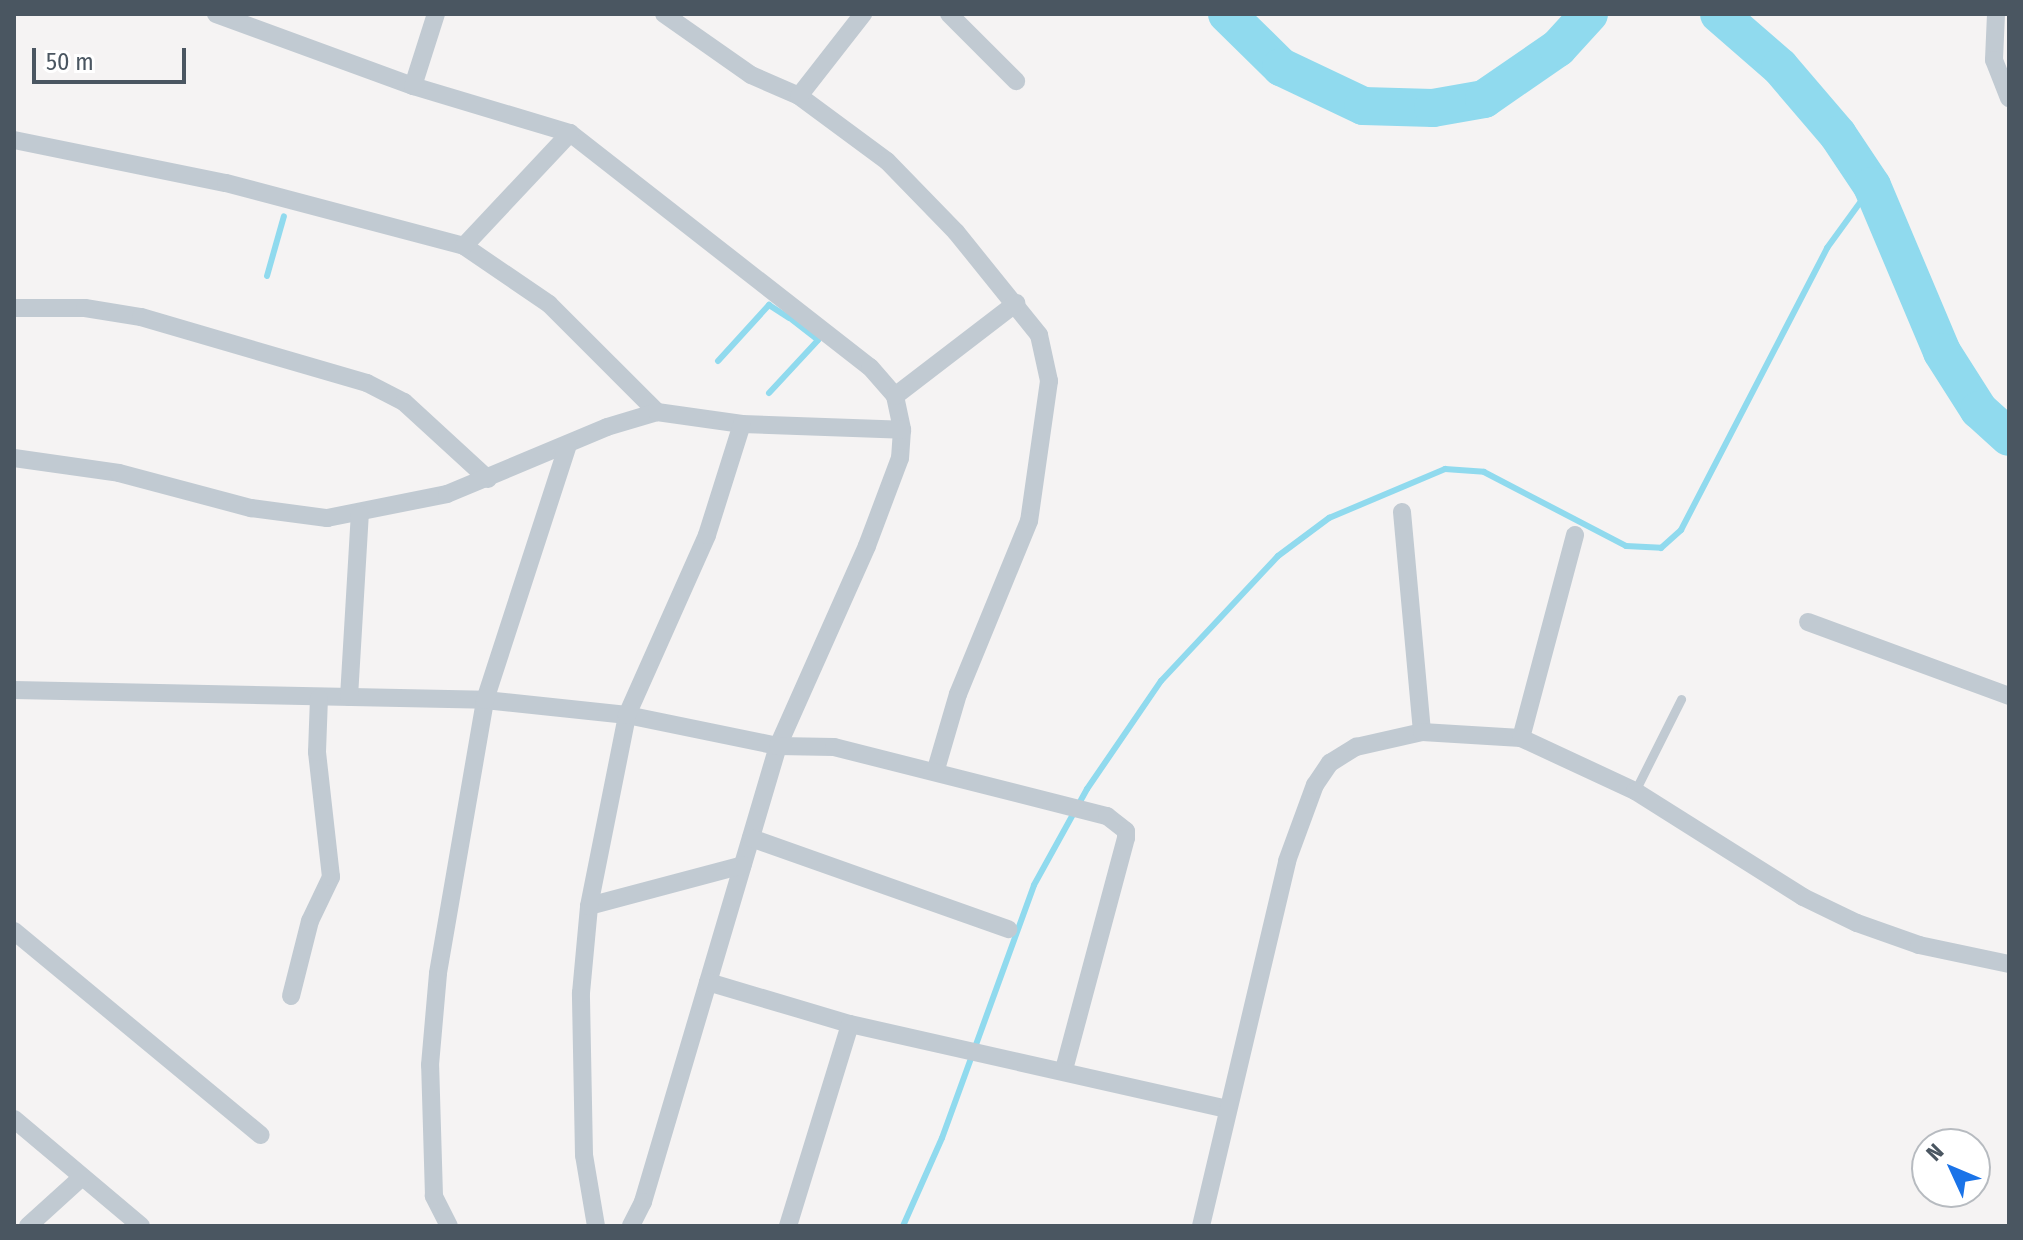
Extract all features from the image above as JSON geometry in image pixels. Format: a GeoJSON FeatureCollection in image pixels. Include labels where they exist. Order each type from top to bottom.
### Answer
{"type":"FeatureCollection","features":[{"type":"Feature","properties":{"kind":"street"},"geometry":{"type":"LineString","coordinates":[[216,14],[274,22],[413,86],[570,133],[870,367],[895,396],[902,430],[900,458],[867,546],[778,746],[643,1202],[631,1226]]}},
{"type":"Feature","properties":{"kind":"street"},"geometry":{"type":"LineString","coordinates":[[413,86],[436,14]]}},
{"type":"Feature","properties":{"kind":"street"},"geometry":{"type":"LineString","coordinates":[[664,14],[751,75],[799,96],[887,161],[1016,303],[1039,335],[1049,381],[1045,433],[1029,521],[958,694],[936,769]]}},
{"type":"Feature","properties":{"kind":"street"},"geometry":{"type":"LineString","coordinates":[[799,96],[863,14]]}},
{"type":"Feature","properties":{"kind":"street"},"geometry":{"type":"LineString","coordinates":[[949,14],[1016,81]]}},
{"type":"Feature","properties":{"kind":"street"},"geometry":{"type":"LineString","coordinates":[[1996,14],[1994,60],[2009,98]]}},
{"type":"Feature","properties":{"kind":"street"},"geometry":{"type":"LineString","coordinates":[[464,246],[570,133]]}},
{"type":"Feature","properties":{"kind":"street"},"geometry":{"type":"LineString","coordinates":[[14,140],[226,183],[464,246],[549,304],[657,412]]}},
{"type":"Feature","properties":{"kind":"street"},"geometry":{"type":"LineString","coordinates":[[895,396],[1016,303]]}},
{"type":"Feature","properties":{"kind":"street"},"geometry":{"type":"LineString","coordinates":[[14,308],[85,308],[141,317],[367,383],[404,402],[488,479]]}},
{"type":"Feature","properties":{"kind":"street"},"geometry":{"type":"LineString","coordinates":[[14,458],[119,473],[297,516],[360,514],[488,479],[657,412],[742,424],[902,430]]}},
{"type":"Feature","properties":{"kind":"street"},"geometry":{"type":"LineString","coordinates":[[596,1226],[583,1126],[581,993],[589,906],[627,715],[707,535],[742,424]]}},
{"type":"Feature","properties":{"kind":"street"},"geometry":{"type":"LineString","coordinates":[[449,1226],[434,1196],[430,1065],[438,973],[485,700],[568,445]]}},
{"type":"Feature","properties":{"kind":"street"},"geometry":{"type":"LineString","coordinates":[[1402,512],[1422,732]]}},
{"type":"Feature","properties":{"kind":"street"},"geometry":{"type":"LineString","coordinates":[[349,697],[360,514]]}},
{"type":"Feature","properties":{"kind":"street"},"geometry":{"type":"LineString","coordinates":[[1521,738],[1575,535]]}},
{"type":"Feature","properties":{"kind":"street"},"geometry":{"type":"LineString","coordinates":[[1808,622],[2009,696]]}},
{"type":"Feature","properties":{"kind":"street"},"geometry":{"type":"LineString","coordinates":[[14,690],[485,700],[627,715],[778,746],[834,747],[936,769],[1107,816],[1126,831],[1064,1070]]}},
{"type":"Feature","properties":{"kind":"street"},"geometry":{"type":"LineString","coordinates":[[291,996],[310,921],[331,877],[317,752],[319,698]]}},
{"type":"Feature","properties":{"kind":"street"},"geometry":{"type":"LineString","coordinates":[[1201,1226],[1262,952],[1315,785],[1330,763],[1356,747],[1422,732],[1521,738],[1635,791],[1803,897],[1843,917],[1919,945],[2009,964]]}},
{"type":"Feature","properties":{"kind":"street"},"geometry":{"type":"LineString","coordinates":[[751,838],[1008,929]]}},
{"type":"Feature","properties":{"kind":"street"},"geometry":{"type":"LineString","coordinates":[[589,906],[743,865]]}},
{"type":"Feature","properties":{"kind":"street"},"geometry":{"type":"LineString","coordinates":[[14,931],[261,1135]]}},
{"type":"Feature","properties":{"kind":"street"},"geometry":{"type":"LineString","coordinates":[[708,982],[850,1024],[1227,1109]]}},
{"type":"Feature","properties":{"kind":"street"},"geometry":{"type":"LineString","coordinates":[[788,1226],[850,1024]]}},
{"type":"Feature","properties":{"kind":"street"},"geometry":{"type":"LineString","coordinates":[[14,1119],[141,1226]]}},
{"type":"Feature","properties":{"kind":"street"},"geometry":{"type":"LineString","coordinates":[[28,1226],[81,1178]]}},
{"type":"Feature","properties":{"kind":"lane"},"geometry":{"type":"LineString","coordinates":[[1635,791],[1681,699]]}},
{"type":"Feature","properties":{"kind":"waterway"},"geometry":{"type":"LineString","coordinates":[[1227,14],[1281,67],[1363,106],[1433,108],[1484,99],[1558,48],[1589,14]]}},
{"type":"Feature","properties":{"kind":"waterway"},"geometry":{"type":"LineString","coordinates":[[1719,14],[1780,67],[1838,135],[1872,186],[1942,352],[1979,410],[2009,437]]}},
{"type":"Feature","properties":{"kind":"waterway"},"geometry":{"type":"LineString","coordinates":[[903,1226],[942,1138],[1034,885],[1087,789],[1161,681],[1278,556],[1329,518],[1445,469],[1484,472],[1626,546],[1661,548],[1681,530],[1827,248],[1872,186]]}},
{"type":"Feature","properties":{"kind":"waterway"},"geometry":{"type":"LineString","coordinates":[[267,276],[284,216]]}},
{"type":"Feature","properties":{"kind":"waterway"},"geometry":{"type":"LineString","coordinates":[[718,361],[769,305],[789,318]]}},
{"type":"Feature","properties":{"kind":"waterway"},"geometry":{"type":"LineString","coordinates":[[769,393],[818,340],[792,320]]}}]}
